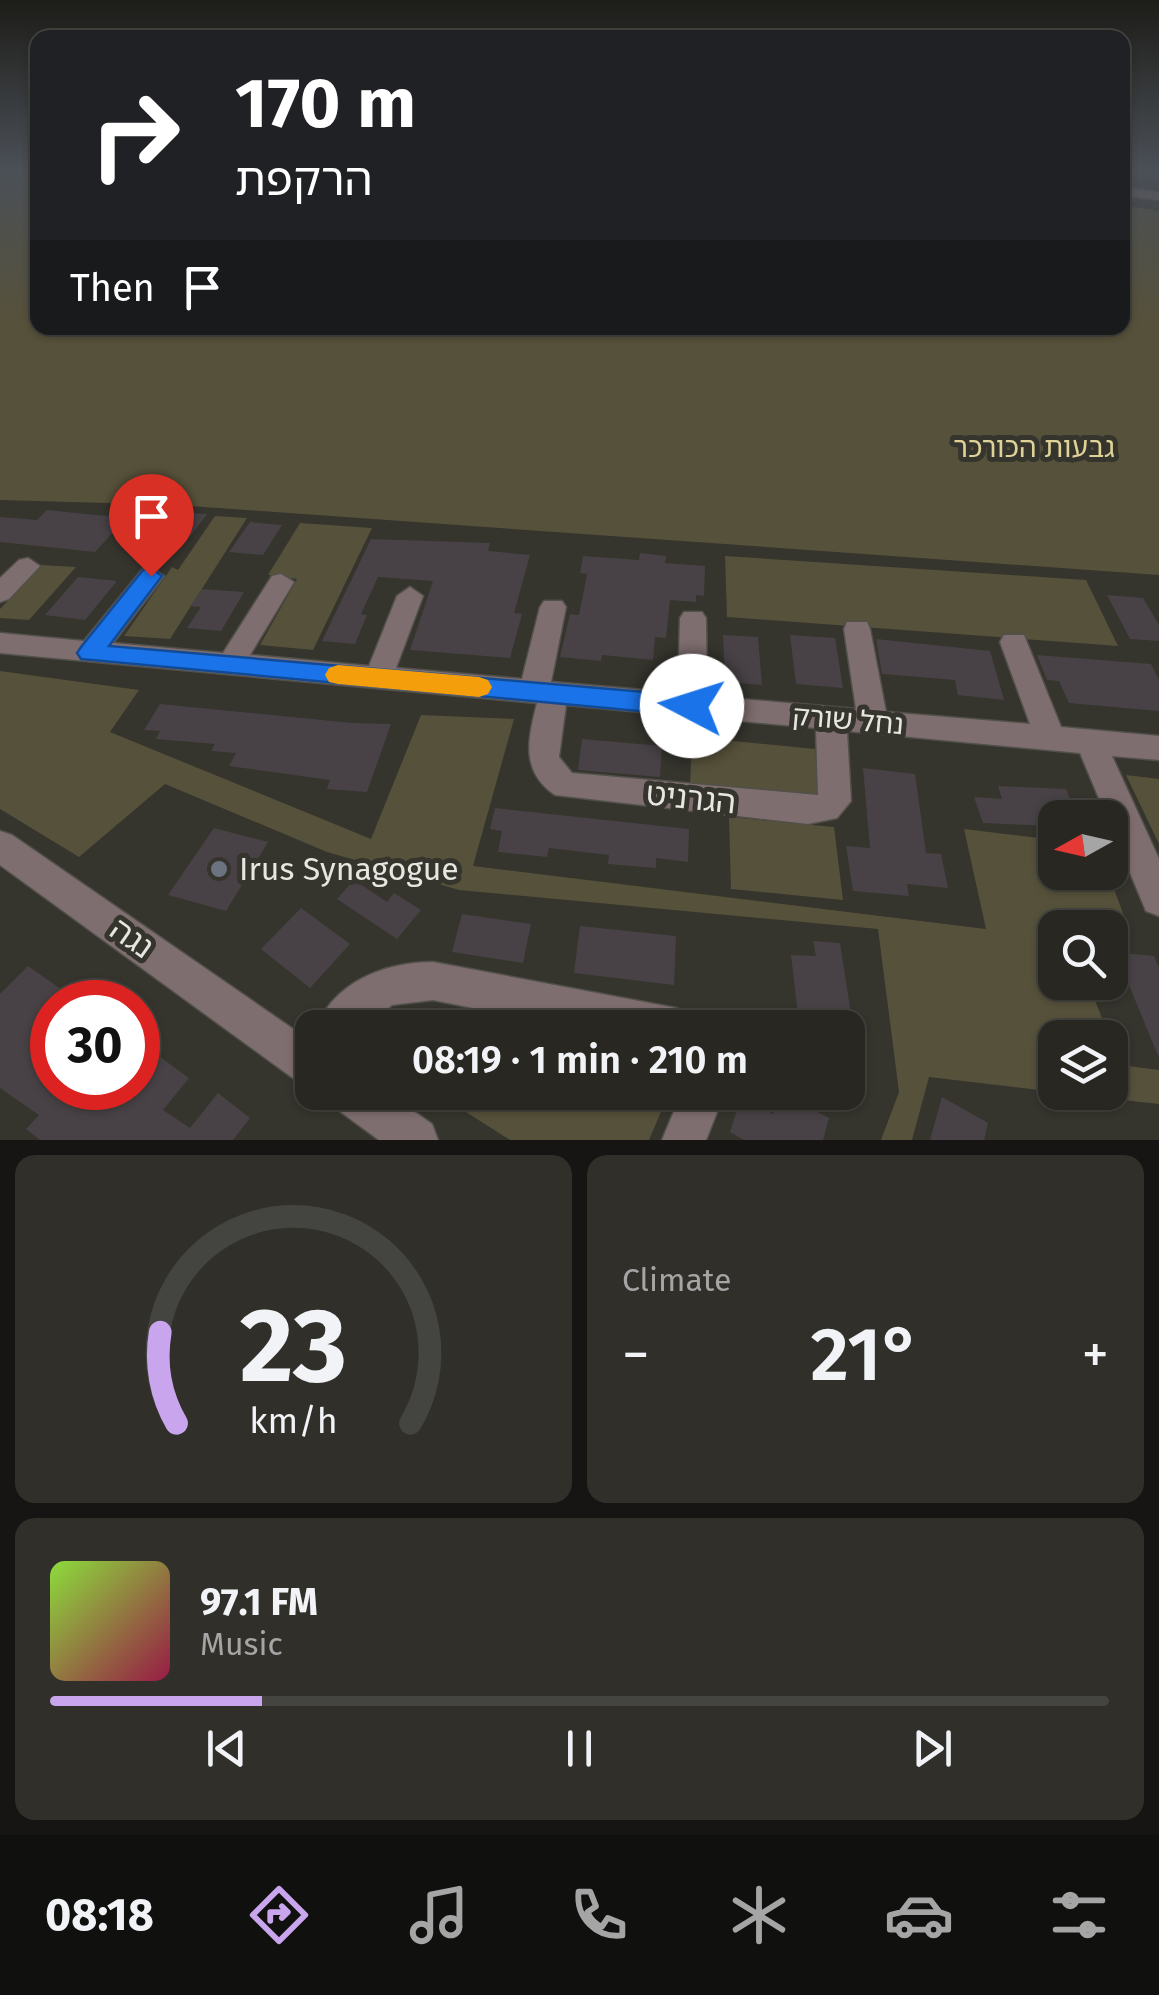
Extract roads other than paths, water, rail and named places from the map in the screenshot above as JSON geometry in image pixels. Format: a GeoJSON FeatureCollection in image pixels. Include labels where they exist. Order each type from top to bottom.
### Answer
{"type":"FeatureCollection","features":[{"type":"Feature","properties":{"kind":"street"},"geometry":{"type":"LineString","coordinates":[[0,593],[28,566]]}},
{"type":"Feature","properties":{"kind":"street"},"geometry":{"type":"LineString","coordinates":[[90,653],[151,576]]}},
{"type":"Feature","properties":{"kind":"street"},"geometry":{"type":"LineString","coordinates":[[230,665],[280,582]]}},
{"type":"Feature","properties":{"kind":"street"},"geometry":{"type":"LineString","coordinates":[[378,678],[410,596]]}},
{"type":"Feature","properties":{"kind":"street"},"geometry":{"type":"LineString","coordinates":[[544,693],[552,607]]}},
{"type":"Feature","properties":{"kind":"street"},"geometry":{"type":"LineString","coordinates":[[692,706],[693,618]]}},
{"type":"Feature","properties":{"kind":"street"},"geometry":{"type":"LineString","coordinates":[[857,629],[872,722]]}},
{"type":"Feature","properties":{"kind":"street"},"geometry":{"type":"LineString","coordinates":[[1014,642],[1050,738]]}},
{"type":"Feature","properties":{"kind":"street","name":"נחל שורק"},"geometry":{"type":"LineString","coordinates":[[0,643],[1159,748]]}},
{"type":"Feature","properties":{"kind":"street","name":"הגרניט"},"geometry":{"type":"LineString","coordinates":[[544,693],[544,768],[566,786],[808,810],[825,808],[835,801],[831,718]]}},
{"type":"Feature","properties":{"kind":"street"},"geometry":{"type":"LineString","coordinates":[[1090,741],[1159,900]]}},
{"type":"Feature","properties":{"kind":"street","name":"נגה"},"geometry":{"type":"LineString","coordinates":[[0,846],[295,1050]]}},
{"type":"Feature","properties":{"kind":"street"},"geometry":{"type":"LineString","coordinates":[[355,1010],[380,987],[404,981],[433,982],[581,1010]]}},
{"type":"Feature","properties":{"kind":"street"},"geometry":{"type":"LineString","coordinates":[[374,1110],[416,1140]]}},
{"type":"Feature","properties":{"kind":"street"},"geometry":{"type":"LineString","coordinates":[[684,1140],[696,1110]]}},
{"type":"Feature","properties":{"kind":"place","name":"Irus Synagogue"},"geometry":{"type":"Point","coordinates":[219,869]}},
{"type":"Feature","properties":{"kind":"park label","name":"גבעות הכורכר"},"geometry":{"type":"Point","coordinates":[1034,447]}}]}
